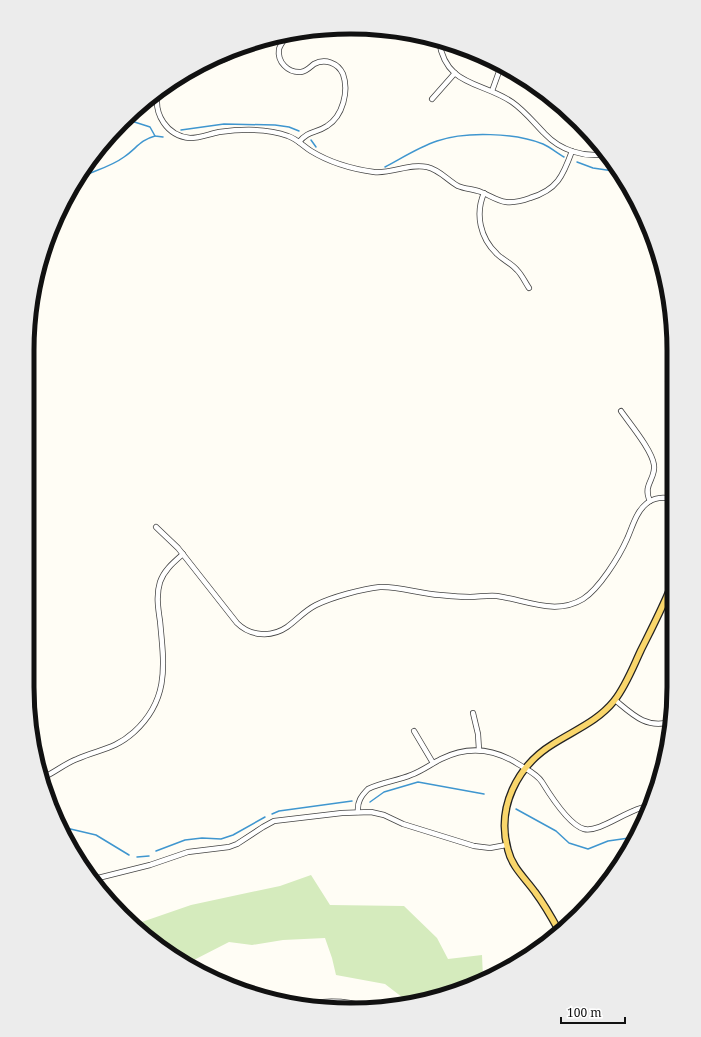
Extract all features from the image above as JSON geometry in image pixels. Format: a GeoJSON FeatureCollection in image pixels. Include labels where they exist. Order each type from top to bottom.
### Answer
{"type":"FeatureCollection","features":[{"type":"Feature","properties":{"kind":"main road"},"geometry":{"type":"LineString","coordinates":[[556,927],[535,892],[516,869],[510,857],[506,845],[504,826],[506,806],[514,786],[526,768],[542,751],[587,725],[601,714],[614,700],[627,680],[667,593]]}},
{"type":"Feature","properties":{"kind":"street"},"geometry":{"type":"LineString","coordinates":[[283,41],[279,50],[280,60],[284,66],[291,70],[299,72],[308,70],[319,62],[330,62],[337,66],[344,76],[345,85],[342,107],[336,118],[324,128],[306,134],[299,142]]}},
{"type":"Feature","properties":{"kind":"street"},"geometry":{"type":"LineString","coordinates":[[441,48],[444,58],[454,73],[472,84],[506,98],[520,108],[550,139],[572,151],[586,155],[599,154]]}},
{"type":"Feature","properties":{"kind":"street"},"geometry":{"type":"LineString","coordinates":[[492,91],[499,71]]}},
{"type":"Feature","properties":{"kind":"street"},"geometry":{"type":"LineString","coordinates":[[432,99],[454,73]]}},
{"type":"Feature","properties":{"kind":"street"},"geometry":{"type":"LineString","coordinates":[[158,99],[157,108],[161,119],[169,129],[188,138],[196,138],[227,131],[259,130],[284,135],[299,142],[311,152],[347,166],[363,170],[384,172],[414,166],[431,168],[438,171],[456,185],[484,193],[500,200],[512,202],[522,201],[542,194],[553,187],[562,177],[572,151]]}},
{"type":"Feature","properties":{"kind":"street"},"geometry":{"type":"LineString","coordinates":[[484,193],[480,202],[479,217],[485,237],[496,253],[518,271],[529,288]]}},
{"type":"Feature","properties":{"kind":"street"},"geometry":{"type":"LineString","coordinates":[[621,411],[637,434],[652,460],[654,471],[647,491],[650,501]]}},
{"type":"Feature","properties":{"kind":"street"},"geometry":{"type":"LineString","coordinates":[[156,527],[168,537],[183,554],[237,623],[246,630],[259,634],[271,634],[282,630],[302,614],[320,603],[366,589],[379,587],[448,596],[497,596],[540,606],[558,607],[578,601],[596,588],[623,548],[641,509],[650,501],[667,498]]}},
{"type":"Feature","properties":{"kind":"street"},"geometry":{"type":"LineString","coordinates":[[47,775],[70,762],[118,744],[135,731],[150,713],[160,692],[164,669],[158,605],[159,586],[168,568],[183,554]]}},
{"type":"Feature","properties":{"kind":"street"},"geometry":{"type":"LineString","coordinates":[[614,700],[644,722],[657,724],[664,723]]}},
{"type":"Feature","properties":{"kind":"street"},"geometry":{"type":"LineString","coordinates":[[472,713],[478,734],[479,750]]}},
{"type":"Feature","properties":{"kind":"street"},"geometry":{"type":"LineString","coordinates":[[414,731],[433,763]]}},
{"type":"Feature","properties":{"kind":"street"},"geometry":{"type":"LineString","coordinates":[[358,812],[358,802],[368,789],[413,774],[433,763],[466,750],[491,751],[501,754],[526,768],[540,779],[551,797],[573,823],[584,829],[596,828],[634,810],[643,808]]}},
{"type":"Feature","properties":{"kind":"street"},"geometry":{"type":"LineString","coordinates":[[98,878],[150,865],[188,852],[229,847],[237,844],[274,821],[358,812],[380,813],[403,824],[480,847],[495,848],[506,845]]}},
{"type":"Feature","properties":{"kind":"street"},"geometry":{"type":"LineString","coordinates":[[322,1001],[338,1001],[347,1003]]}},
{"type":"Feature","properties":{"kind":"green space"},"geometry":{"type":"Polygon","coordinates":[[[311,875],[330,905],[404,906],[437,938],[448,959],[482,955],[483,974],[452,986],[404,998],[385,984],[336,975],[325,938],[283,940],[252,945],[229,942],[192,961],[158,938],[140,922],[191,905],[280,886],[311,875]]]}},
{"type":"Feature","properties":{"kind":"waterway"},"geometry":{"type":"LineString","coordinates":[[133,122],[150,127],[155,136],[163,137]]}},
{"type":"Feature","properties":{"kind":"waterway"},"geometry":{"type":"LineString","coordinates":[[181,130],[224,124],[275,125],[289,127],[299,131]]}},
{"type":"Feature","properties":{"kind":"waterway"},"geometry":{"type":"LineString","coordinates":[[385,167],[430,143],[449,138],[476,135],[519,137],[532,140],[546,145],[564,157]]}},
{"type":"Feature","properties":{"kind":"waterway"},"geometry":{"type":"LineString","coordinates":[[88,174],[114,163],[142,142],[155,136]]}},
{"type":"Feature","properties":{"kind":"waterway"},"geometry":{"type":"LineString","coordinates":[[311,140],[316,147]]}},
{"type":"Feature","properties":{"kind":"waterway"},"geometry":{"type":"LineString","coordinates":[[577,162],[593,168],[611,171]]}},
{"type":"Feature","properties":{"kind":"waterway"},"geometry":{"type":"LineString","coordinates":[[370,802],[384,792],[418,782],[484,794]]}},
{"type":"Feature","properties":{"kind":"waterway"},"geometry":{"type":"LineString","coordinates":[[272,814],[279,811],[352,801]]}},
{"type":"Feature","properties":{"kind":"waterway"},"geometry":{"type":"LineString","coordinates":[[516,809],[556,831],[569,843],[588,849],[608,841],[628,838]]}},
{"type":"Feature","properties":{"kind":"waterway"},"geometry":{"type":"LineString","coordinates":[[156,851],[185,840],[202,838],[221,839],[233,835],[265,817]]}},
{"type":"Feature","properties":{"kind":"waterway"},"geometry":{"type":"LineString","coordinates":[[68,828],[96,835],[129,855]]}},
{"type":"Feature","properties":{"kind":"waterway"},"geometry":{"type":"LineString","coordinates":[[137,857],[149,856]]}}]}
